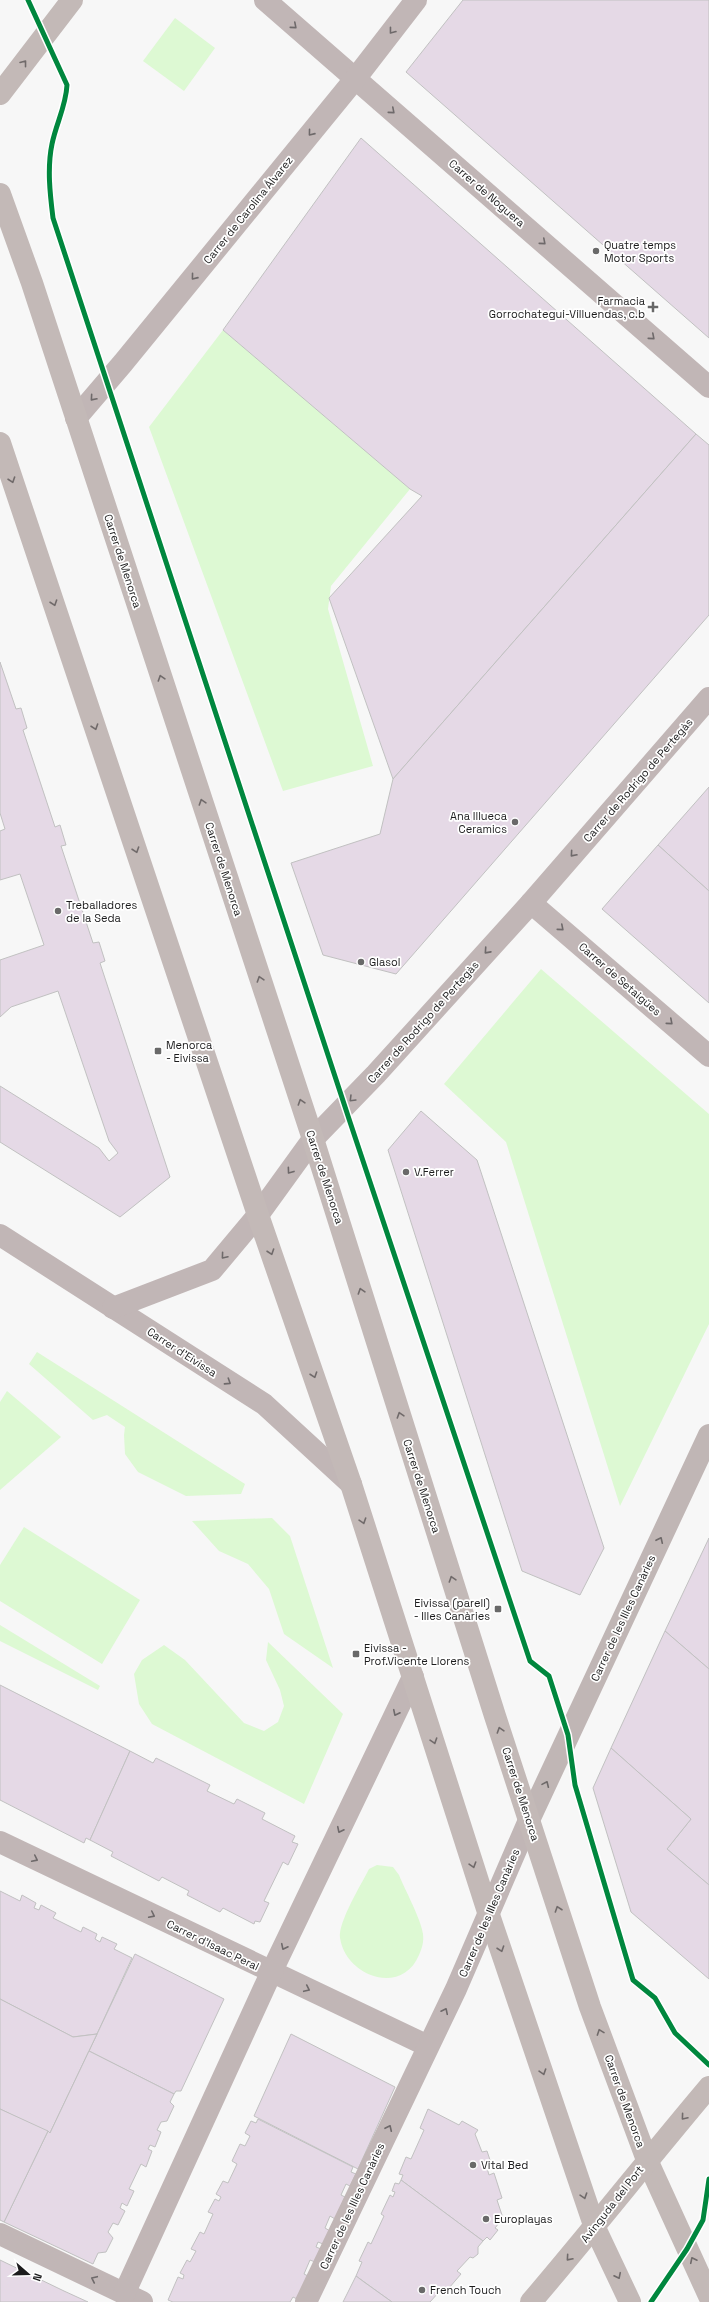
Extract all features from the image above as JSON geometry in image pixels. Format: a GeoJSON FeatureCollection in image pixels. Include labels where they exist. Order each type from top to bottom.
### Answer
{"type":"FeatureCollection","features":[{"type":"Feature","properties":{"kind":"main road"},"geometry":{"type":"LineString","coordinates":[[0,94],[72,0]]}},
{"type":"Feature","properties":{"kind":"main road","name":"Carrer de Menorca"},"geometry":{"type":"LineString","coordinates":[[0,194],[32,283],[313,1139],[529,1820],[590,2007],[647,2160],[709,2296]]}},
{"type":"Feature","properties":{"kind":"main road"},"geometry":{"type":"LineString","coordinates":[[0,443],[258,1215],[352,1484],[488,1912],[594,2228],[630,2302]]}},
{"type":"Feature","properties":{"kind":"main road","name":"Avinguda del Port"},"geometry":{"type":"LineString","coordinates":[[530,2302],[594,2228],[647,2160],[709,2087]]}},
{"type":"Feature","properties":{"kind":"street","name":"Carrer de Noguera"},"geometry":{"type":"LineString","coordinates":[[265,0],[709,387]]}},
{"type":"Feature","properties":{"kind":"street","name":"Carrer de Carolina Álvarez"},"geometry":{"type":"LineString","coordinates":[[76,418],[123,363],[355,79],[416,0]]}},
{"type":"Feature","properties":{"kind":"street","name":"Carrer de Rodrigo de Pertegàs"},"geometry":{"type":"LineString","coordinates":[[113,1308],[212,1270],[258,1215],[313,1139],[376,1074],[531,903],[709,698]]}},
{"type":"Feature","properties":{"kind":"street","name":"Carrer de Setaigües"},"geometry":{"type":"LineString","coordinates":[[531,903],[709,1056]]}},
{"type":"Feature","properties":{"kind":"street","name":"Carrer d'Eivissa"},"geometry":{"type":"LineString","coordinates":[[0,1235],[264,1404],[352,1484]]}},
{"type":"Feature","properties":{"kind":"street","name":"Carrer de les Illes Canàries"},"geometry":{"type":"LineString","coordinates":[[306,2302],[456,1989],[529,1820],[709,1435]]}},
{"type":"Feature","properties":{"kind":"street"},"geometry":{"type":"LineString","coordinates":[[0,2234],[133,2298],[271,1973],[413,1678]]}},
{"type":"Feature","properties":{"kind":"street","name":"Carrer d'Isaac Peral"},"geometry":{"type":"LineString","coordinates":[[0,1842],[271,1973],[428,2046]]}},
{"type":"Feature","properties":{"kind":"green space"},"geometry":{"type":"Polygon","coordinates":[[[175,18],[215,48],[184,91],[143,61],[175,18]]]}},
{"type":"Feature","properties":{"kind":"green space"},"geometry":{"type":"Polygon","coordinates":[[[223,330],[410,489],[331,586],[328,609],[373,766],[283,791],[149,427],[223,330]]]}},
{"type":"Feature","properties":{"kind":"green space"},"geometry":{"type":"Polygon","coordinates":[[[541,969],[709,1114],[709,1324],[620,1506],[506,1142],[444,1084],[541,969]]]}},
{"type":"Feature","properties":{"kind":"green space"},"geometry":{"type":"Polygon","coordinates":[[[37,1352],[245,1484],[241,1494],[186,1496],[138,1472],[125,1454],[125,1427],[107,1415],[93,1420],[29,1364],[37,1352]]]}},
{"type":"Feature","properties":{"kind":"green space"},"geometry":{"type":"Polygon","coordinates":[[[7,1391],[61,1437],[0,1490],[0,1402],[7,1391]]]}},
{"type":"Feature","properties":{"kind":"green space"},"geometry":{"type":"Polygon","coordinates":[[[272,1518],[290,1536],[333,1668],[284,1634],[269,1589],[248,1564],[219,1551],[192,1521],[272,1518]]]}},
{"type":"Feature","properties":{"kind":"green space"},"geometry":{"type":"Polygon","coordinates":[[[24,1527],[140,1600],[102,1664],[0,1601],[0,1565],[24,1527]]]}},
{"type":"Feature","properties":{"kind":"green space"},"geometry":{"type":"Polygon","coordinates":[[[0,1625],[100,1686],[98,1690],[0,1641],[0,1625]]]}},
{"type":"Feature","properties":{"kind":"green space"},"geometry":{"type":"Polygon","coordinates":[[[268,1642],[343,1714],[304,1804],[152,1724],[139,1704],[134,1674],[142,1660],[164,1645],[185,1660],[244,1723],[264,1731],[278,1722],[284,1706],[280,1690],[266,1660],[268,1642]]]}},
{"type":"Feature","properties":{"kind":"green space"},"geometry":{"type":"Polygon","coordinates":[[[377,1865],[393,1867],[399,1875],[416,1913],[423,1934],[421,1950],[411,1968],[400,1975],[388,1978],[375,1976],[363,1971],[352,1963],[344,1952],[340,1938],[340,1931],[346,1913],[369,1869],[377,1865]]]}},
{"type":"Feature","properties":{"kind":"building"},"geometry":{"type":"Polygon","coordinates":[[[463,0],[709,0],[709,338],[406,72],[463,0]]]}},
{"type":"Feature","properties":{"kind":"building"},"geometry":{"type":"Polygon","coordinates":[[[361,138],[696,434],[393,779],[329,598],[422,496],[410,489],[223,330],[361,138]]]}},
{"type":"Feature","properties":{"kind":"building"},"geometry":{"type":"Polygon","coordinates":[[[696,434],[709,445],[709,615],[396,974],[323,955],[291,863],[380,834],[393,779],[696,434]]]}},
{"type":"Feature","properties":{"kind":"building","name":"Treballadores de la Seda"},"geometry":{"type":"Polygon","coordinates":[[[0,662],[16,709],[21,708],[27,728],[23,730],[55,827],[60,825],[66,845],[61,846],[93,943],[99,942],[105,961],[100,963],[170,1177],[120,1217],[0,1142],[0,1086],[99,1148],[109,1161],[118,1153],[109,1141],[58,991],[11,1007],[0,1017],[0,960],[44,945],[20,874],[0,880],[0,831],[5,829],[0,813],[0,662]]]}},
{"type":"Feature","properties":{"kind":"building"},"geometry":{"type":"Polygon","coordinates":[[[709,787],[709,891],[658,845],[709,787]]]}},
{"type":"Feature","properties":{"kind":"building"},"geometry":{"type":"Polygon","coordinates":[[[658,845],[709,891],[709,1003],[602,909],[658,845]]]}},
{"type":"Feature","properties":{"kind":"building"},"geometry":{"type":"Polygon","coordinates":[[[421,1111],[477,1160],[604,1548],[580,1595],[522,1571],[388,1150],[421,1111]]]}},
{"type":"Feature","properties":{"kind":"building"},"geometry":{"type":"Polygon","coordinates":[[[709,1538],[709,1669],[665,1631],[709,1538]]]}},
{"type":"Feature","properties":{"kind":"building"},"geometry":{"type":"Polygon","coordinates":[[[665,1631],[709,1669],[709,1885],[667,1849],[691,1819],[611,1748],[665,1631]]]}},
{"type":"Feature","properties":{"kind":"building"},"geometry":{"type":"Polygon","coordinates":[[[0,1685],[130,1751],[90,1840],[86,1838],[84,1843],[0,1800],[0,1685]]]}},
{"type":"Feature","properties":{"kind":"building"},"geometry":{"type":"Polygon","coordinates":[[[611,1748],[691,1819],[667,1849],[709,1885],[709,1979],[631,1912],[593,1788],[611,1748]]]}},
{"type":"Feature","properties":{"kind":"building"},"geometry":{"type":"Polygon","coordinates":[[[130,1751],[153,1763],[156,1758],[210,1785],[207,1791],[234,1804],[237,1799],[265,1813],[262,1819],[295,1836],[292,1842],[298,1844],[288,1865],[283,1862],[264,1901],[269,1903],[260,1922],[255,1921],[254,1924],[223,1908],[220,1912],[187,1895],[189,1891],[162,1877],[159,1881],[111,1856],[113,1852],[90,1840],[130,1751]]]}},
{"type":"Feature","properties":{"kind":"building"},"geometry":{"type":"Polygon","coordinates":[[[0,1891],[20,1901],[22,1895],[36,1903],[34,1908],[39,1910],[41,1905],[56,1913],[53,1918],[81,1932],[83,1927],[97,1934],[95,1939],[100,1942],[102,1937],[117,1944],[114,1949],[132,1958],[97,2034],[73,2037],[0,1999],[0,1891]]]}},
{"type":"Feature","properties":{"kind":"building"},"geometry":{"type":"Polygon","coordinates":[[[135,1954],[224,1999],[181,2091],[176,2091],[174,2094],[89,2051],[135,1954]]]}},
{"type":"Feature","properties":{"kind":"building"},"geometry":{"type":"Polygon","coordinates":[[[0,1999],[73,2037],[97,2034],[50,2133],[0,2109],[0,1999]]]}},
{"type":"Feature","properties":{"kind":"building"},"geometry":{"type":"Polygon","coordinates":[[[291,2034],[395,2087],[358,2169],[254,2116],[291,2034]]]}},
{"type":"Feature","properties":{"kind":"building"},"geometry":{"type":"Polygon","coordinates":[[[89,2051],[174,2094],[170,2102],[174,2106],[167,2121],[161,2122],[157,2130],[161,2132],[155,2147],[150,2145],[148,2149],[152,2151],[146,2167],[141,2164],[129,2189],[134,2191],[127,2206],[122,2203],[120,2208],[125,2211],[118,2225],[113,2223],[108,2232],[113,2238],[106,2252],[98,2253],[93,2264],[4,2222],[48,2131],[50,2133],[89,2051]]]}},
{"type":"Feature","properties":{"kind":"building"},"geometry":{"type":"Polygon","coordinates":[[[0,2109],[48,2131],[4,2222],[0,2220],[0,2109]]]}},
{"type":"Feature","properties":{"kind":"building"},"geometry":{"type":"Polygon","coordinates":[[[428,2109],[459,2125],[462,2121],[478,2130],[475,2134],[482,2152],[487,2151],[492,2166],[487,2168],[489,2175],[494,2173],[502,2198],[497,2200],[503,2218],[495,2228],[498,2230],[490,2240],[487,2237],[483,2241],[401,2180],[403,2175],[399,2174],[406,2157],[411,2159],[424,2130],[420,2128],[428,2109]]]}},
{"type":"Feature","properties":{"kind":"building"},"geometry":{"type":"Polygon","coordinates":[[[258,2119],[353,2167],[351,2172],[356,2174],[350,2186],[346,2184],[341,2195],[345,2197],[335,2219],[330,2216],[325,2228],[330,2231],[323,2244],[318,2242],[316,2247],[321,2249],[315,2262],[310,2260],[304,2274],[308,2276],[297,2299],[293,2297],[290,2302],[173,2302],[168,2300],[178,2277],[183,2279],[184,2275],[180,2273],[187,2260],[190,2262],[196,2251],[191,2249],[200,2232],[204,2234],[213,2214],[208,2212],[215,2199],[219,2201],[221,2197],[216,2194],[223,2181],[228,2183],[237,2164],[232,2161],[240,2144],[245,2146],[250,2136],[245,2133],[251,2121],[256,2123],[258,2119]]]}},
{"type":"Feature","properties":{"kind":"building"},"geometry":{"type":"Polygon","coordinates":[[[401,2180],[483,2241],[478,2247],[478,2254],[473,2258],[470,2257],[457,2271],[461,2274],[443,2295],[439,2292],[430,2302],[392,2302],[356,2276],[362,2262],[359,2261],[368,2242],[371,2244],[384,2216],[381,2214],[390,2195],[393,2197],[395,2192],[392,2191],[395,2183],[399,2184],[401,2180]]]}},
{"type":"Feature","properties":{"kind":"building"},"geometry":{"type":"Polygon","coordinates":[[[0,2260],[64,2291],[88,2302],[0,2302],[0,2260]]]}},
{"type":"Feature","properties":{"kind":"building"},"geometry":{"type":"Polygon","coordinates":[[[356,2276],[364,2282],[392,2302],[343,2302],[356,2276]]]}},
{"type":"Feature","properties":{"kind":"cycle path"},"geometry":{"type":"LineString","coordinates":[[28,0],[67,85],[65,100],[50,153],[50,181],[53,218],[350,1122],[530,1661],[549,1676],[568,1735],[575,1785],[633,1980],[655,1998],[675,2033],[709,2065]]}},
{"type":"Feature","properties":{"kind":"cycle path"},"geometry":{"type":"LineString","coordinates":[[651,2302],[687,2249],[703,2220],[709,2179]]}},
{"type":"Feature","properties":{"kind":"place","name":"Quatre temps Motor Sports"},"geometry":{"type":"Point","coordinates":[596,251]}},
{"type":"Feature","properties":{"kind":"place","name":"Farmacia Gorrochategui-Villuendas, c.b"},"geometry":{"type":"Point","coordinates":[653,307]}},
{"type":"Feature","properties":{"kind":"place","name":"Ana Illueca Ceramics"},"geometry":{"type":"Point","coordinates":[515,822]}},
{"type":"Feature","properties":{"kind":"place","name":"Treballadores de la Seda"},"geometry":{"type":"Point","coordinates":[58,911]}},
{"type":"Feature","properties":{"kind":"place","name":"Glasol"},"geometry":{"type":"Point","coordinates":[361,962]}},
{"type":"Feature","properties":{"kind":"place","name":"Menorca - Eivissa"},"geometry":{"type":"Point","coordinates":[158,1051]}},
{"type":"Feature","properties":{"kind":"place","name":"V.Ferrer"},"geometry":{"type":"Point","coordinates":[406,1172]}},
{"type":"Feature","properties":{"kind":"place","name":"Eivissa (parell) - Illes Canàries"},"geometry":{"type":"Point","coordinates":[498,1609]}},
{"type":"Feature","properties":{"kind":"place","name":"Eivissa - Prof.Vicente Llorens"},"geometry":{"type":"Point","coordinates":[356,1654]}},
{"type":"Feature","properties":{"kind":"place","name":"Vital Bed"},"geometry":{"type":"Point","coordinates":[473,2165]}},
{"type":"Feature","properties":{"kind":"place","name":"Europlayas"},"geometry":{"type":"Point","coordinates":[486,2219]}},
{"type":"Feature","properties":{"kind":"place","name":"French Touch"},"geometry":{"type":"Point","coordinates":[422,2290]}}]}
